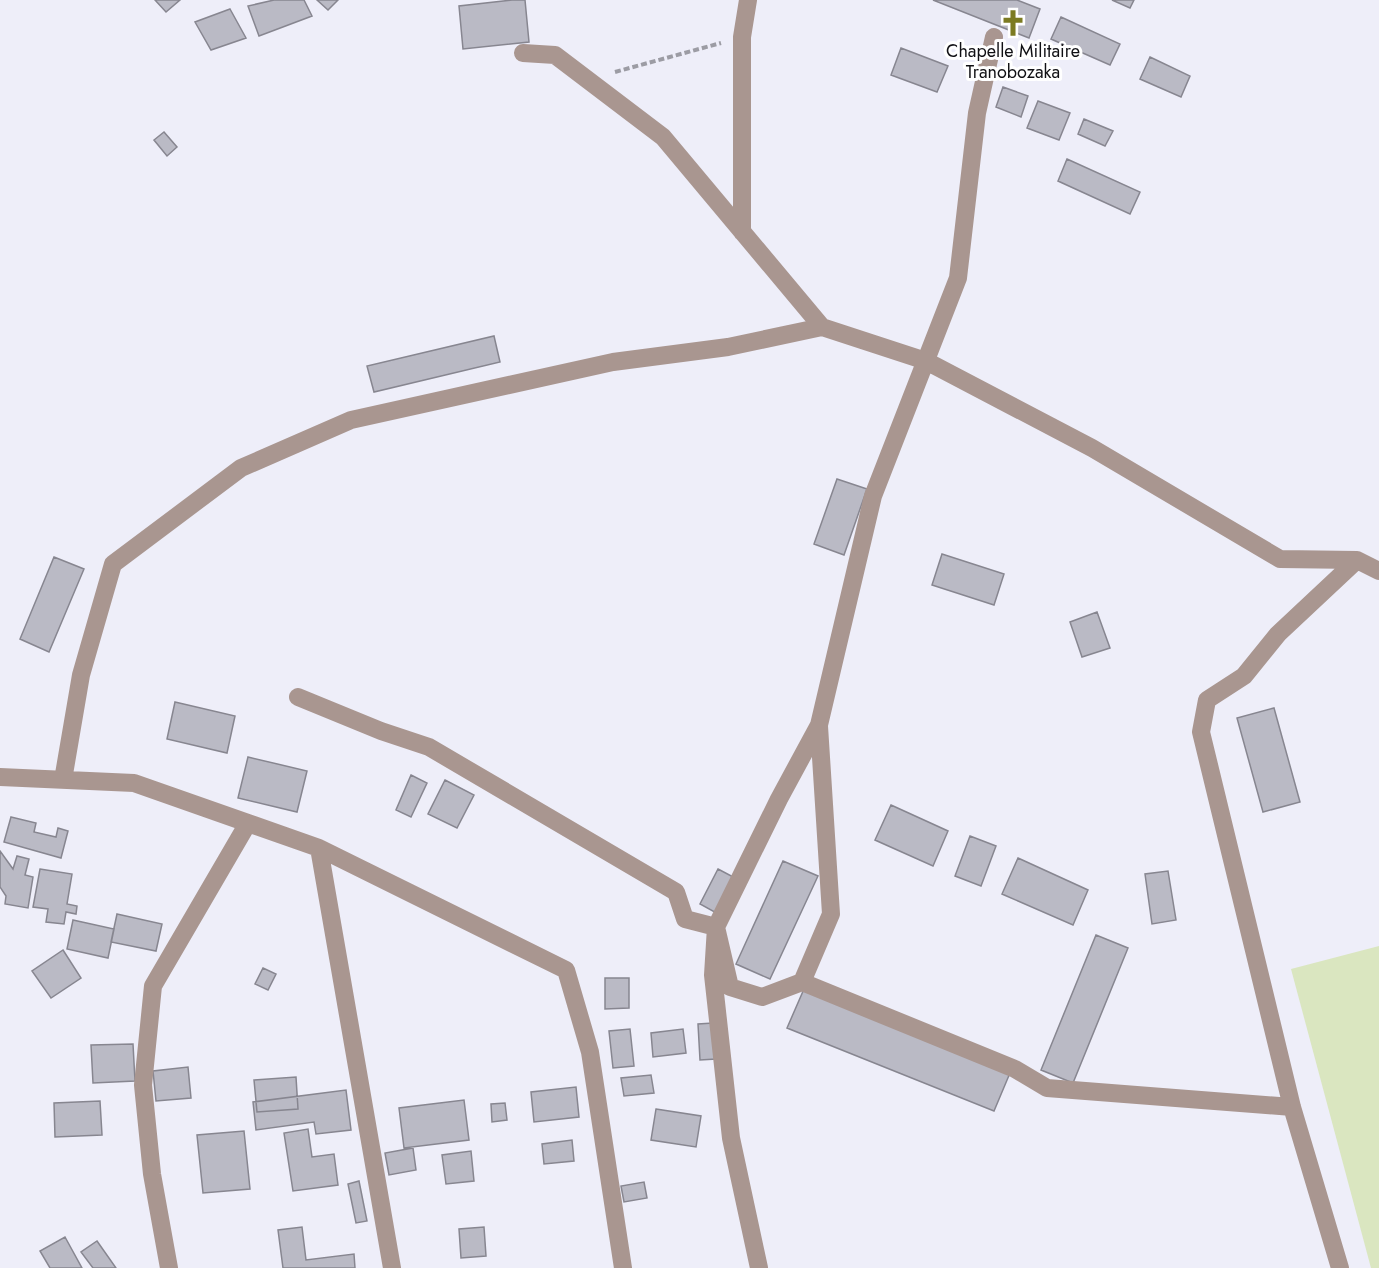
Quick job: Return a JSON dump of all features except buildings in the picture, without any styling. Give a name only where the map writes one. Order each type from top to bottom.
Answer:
[{"type":"street","points":[[742,232],[742,37],[748,0]]},
{"type":"street","points":[[759,1268],[731,1138],[713,975],[717,927],[779,799],[819,725],[873,496],[958,278],[977,113],[994,37]]},
{"type":"street","points":[[523,53],[555,55],[663,137],[822,327]]},
{"type":"street","points":[[63,780],[81,675],[113,564],[241,468],[351,420],[613,362],[728,347],[822,327],[926,361],[1092,448],[1280,560],[1357,560],[1379,571]]},
{"type":"street","points":[[1340,1268],[1292,1107],[1201,732],[1207,700],[1244,676],[1278,634],[1357,560]]},
{"type":"street","points":[[298,697],[381,731],[429,747],[676,892],[685,919],[717,927]]},
{"type":"street","points":[[802,982],[831,914],[819,725]]},
{"type":"street","points":[[0,777],[134,783],[319,848],[566,970],[590,1052],[623,1268]]},
{"type":"street","points":[[170,1268],[152,1174],[143,1085],[153,986],[248,823]]},
{"type":"street","points":[[319,848],[392,1268]]},
{"type":"street","points":[[717,927],[730,987],[762,997],[802,982],[1015,1069],[1047,1088],[1292,1107]]},
{"type":"path","points":[[588,80],[742,37]]},
{"type":"green space","points":[[1379,946],[1379,1268],[1371,1268],[1291,969]]},
{"type":"place","name":"Chapelle Militaire Tranobozaka","points":[[1013,23]]}]
